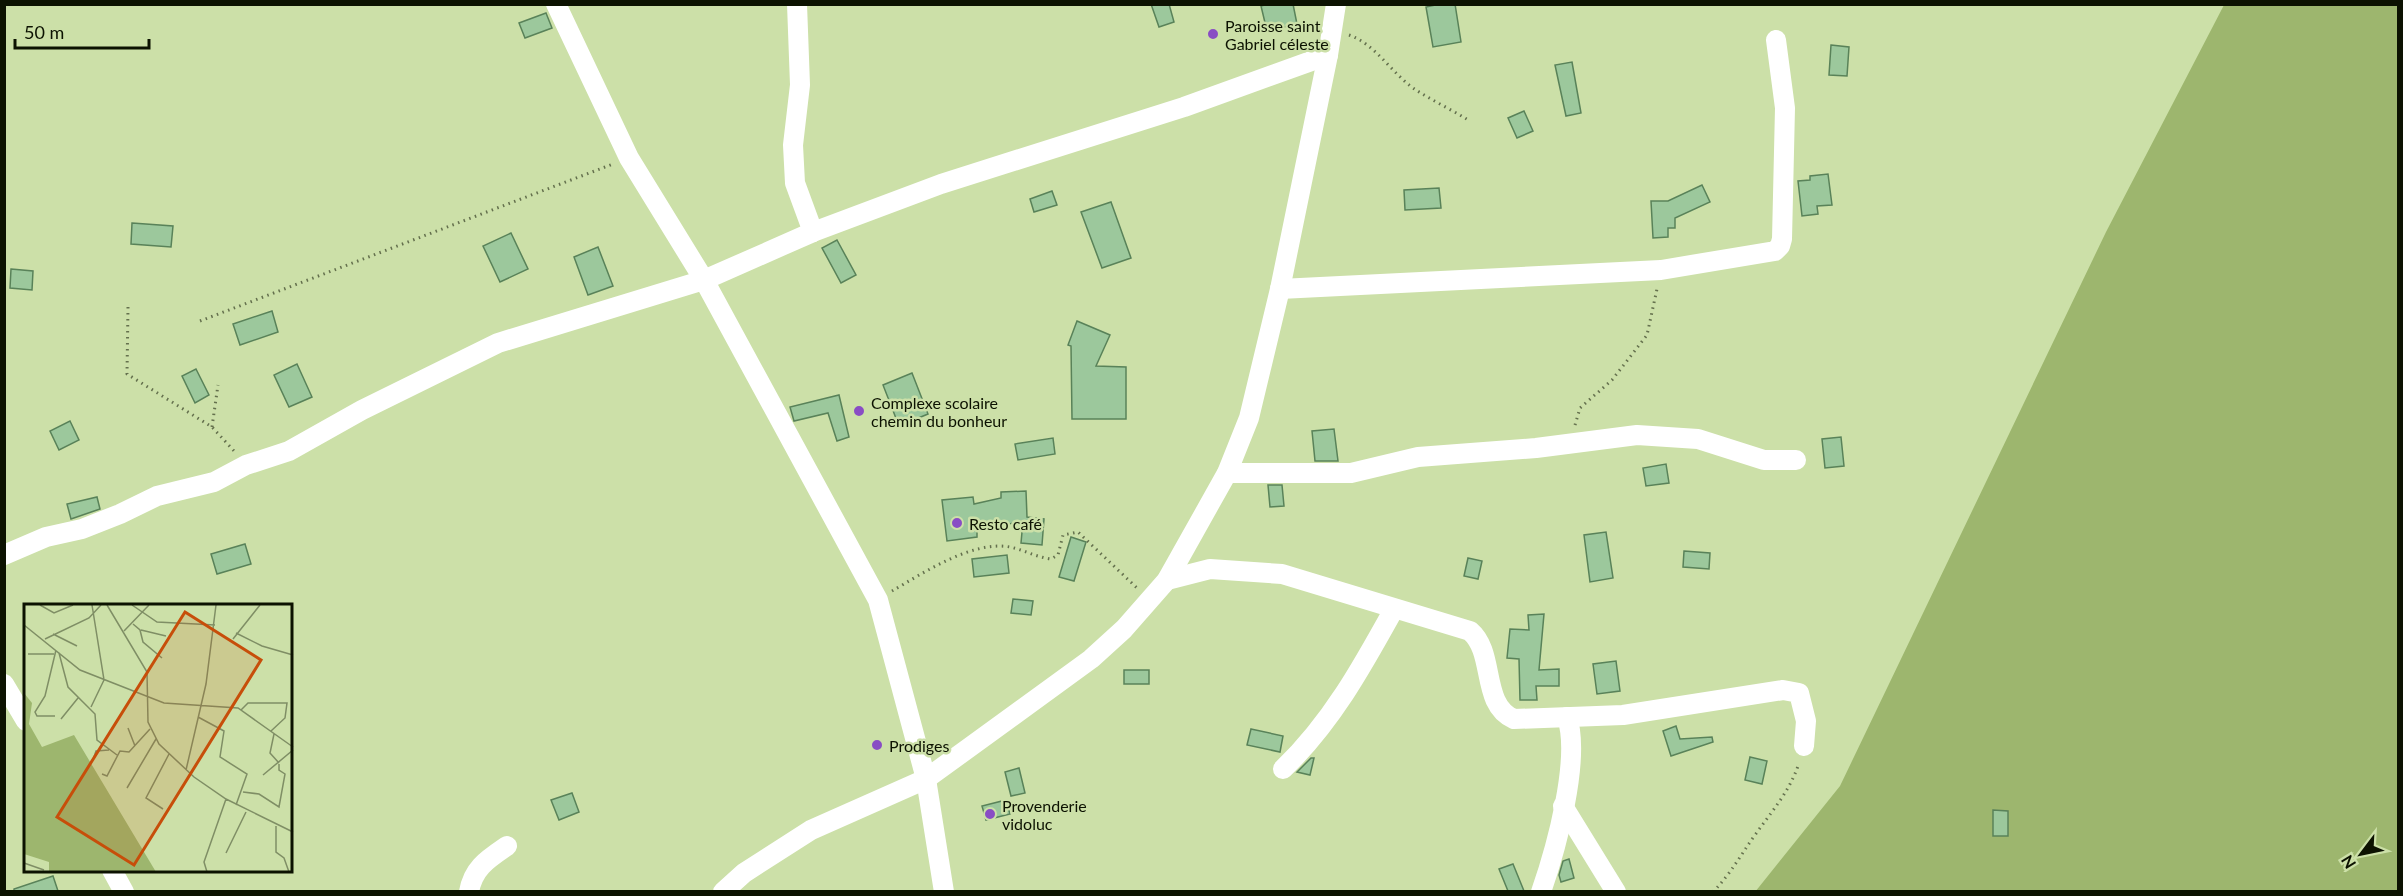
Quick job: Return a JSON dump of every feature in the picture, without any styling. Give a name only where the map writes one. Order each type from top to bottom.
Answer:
[{"type":"street","points":[[556,4],[629,158],[704,280],[878,600],[926,779],[944,891]]},
{"type":"street","points":[[797,4],[800,85],[794,145],[795,183],[813,232]]},
{"type":"street","points":[[723,891],[744,873],[811,830],[926,779],[1091,659],[1124,629],[1167,580],[1227,473],[1249,418],[1280,289],[1328,56],[1336,4]]},
{"type":"street","points":[[1280,289],[1661,270],[1775,251],[1780,246],[1785,108],[1776,40]]},
{"type":"street","points":[[4,555],[46,537],[82,529],[111,518],[157,496],[214,482],[246,465],[289,451],[362,410],[498,343],[704,280],[813,232],[942,184],[1184,107],[1328,56]]},
{"type":"street","points":[[1227,473],[1350,473],[1418,457],[1536,448],[1638,435],[1698,440],[1764,460],[1796,460]]},
{"type":"street","points":[[1167,580],[1210,569],[1282,574],[1470,631],[1476,636],[1497,704],[1504,714],[1514,719],[1623,715],[1783,690],[1798,693],[1806,721],[1804,747]]},
{"type":"street","points":[[1283,769],[1312,741],[1338,704],[1394,609]]},
{"type":"street","points":[[4,684],[24,718]]},
{"type":"street","points":[[1541,891],[1557,848],[1573,751],[1572,731],[1567,717]]},
{"type":"street","points":[[1563,806],[1616,891]]},
{"type":"street","points":[[470,891],[472,877],[483,863],[507,846]]},
{"type":"street","points":[[113,872],[124,891]]},
{"type":"path","points":[[1332,29],[1364,40],[1381,59],[1413,87],[1470,121]]},
{"type":"path","points":[[200,321],[629,158]]},
{"type":"path","points":[[1571,442],[1580,408],[1612,380],[1647,335],[1661,270]]},
{"type":"path","points":[[128,307],[127,374],[212,427],[246,465]]},
{"type":"path","points":[[212,427],[218,385]]},
{"type":"path","points":[[878,600],[929,570],[973,550],[1008,546],[1051,559],[1058,555],[1063,535],[1070,531],[1078,532],[1150,600]]},
{"type":"path","points":[[1713,891],[1735,868],[1754,836],[1792,784],[1804,747]]},
{"type":"green space","points":[[2224,5],[2398,5],[2398,891],[1755,892],[1840,786],[2106,232]]},
{"type":"building","points":[[1151,4],[1169,4],[1174,22],[1159,27]]},
{"type":"building","points":[[1293,4],[1297,24],[1267,31],[1261,6]]},
{"type":"building","points":[[1455,4],[1461,42],[1433,47],[1426,7]]},
{"type":"building","points":[[546,13],[552,28],[525,38],[519,23]]},
{"type":"building","points":[[1831,45],[1849,47],[1847,76],[1829,75]]},
{"type":"building","points":[[1572,62],[1581,113],[1566,116],[1555,65]]},
{"type":"building","points":[[1524,111],[1533,131],[1517,138],[1508,118]]},
{"type":"building","points":[[1828,174],[1832,205],[1817,206],[1818,214],[1802,216],[1798,181],[1810,180],[1810,176]]},
{"type":"building","points":[[1702,185],[1710,202],[1675,218],[1675,228],[1668,228],[1668,237],[1653,238],[1651,201],[1668,201]]},
{"type":"building","points":[[1439,188],[1441,208],[1405,210],[1404,190]]},
{"type":"building","points":[[1052,191],[1057,205],[1034,212],[1030,199]]},
{"type":"building","points":[[1111,202],[1131,258],[1102,268],[1081,212]]},
{"type":"building","points":[[132,223],[173,226],[171,247],[131,244]]},
{"type":"building","points":[[511,233],[528,269],[500,282],[483,246]]},
{"type":"building","points":[[837,240],[856,275],[841,283],[822,248]]},
{"type":"building","points":[[598,247],[613,286],[588,295],[574,257]]},
{"type":"building","points":[[11,269],[33,271],[32,290],[10,288]]},
{"type":"building","points":[[272,311],[278,332],[240,345],[233,324]]},
{"type":"building","points":[[1077,321],[1110,335],[1096,366],[1126,367],[1126,419],[1072,419],[1071,346],[1068,345]]},
{"type":"building","points":[[297,364],[312,397],[289,407],[274,375]]},
{"type":"building","points":[[196,369],[209,395],[195,403],[182,376]]},
{"type":"building","points":[[912,373],[928,414],[899,426],[883,385]]},
{"type":"building","points":[[839,395],[849,437],[837,441],[828,413],[794,421],[790,407]]},
{"type":"building","points":[[70,421],[79,440],[59,450],[50,431]]},
{"type":"building","points":[[1334,429],[1338,461],[1315,461],[1312,431]]},
{"type":"building","points":[[1841,437],[1844,466],[1825,468],[1822,439]]},
{"type":"building","points":[[1053,438],[1055,454],[1018,460],[1015,444]]},
{"type":"building","points":[[1666,464],[1669,483],[1646,486],[1643,468]]},
{"type":"building","points":[[1268,485],[1282,485],[1284,506],[1270,507]]},
{"type":"building","points":[[1026,491],[1027,517],[1044,519],[1042,545],[1021,543],[1023,521],[977,531],[977,537],[947,541],[942,500],[973,497],[974,504],[1001,498],[1001,492]]},
{"type":"building","points":[[97,497],[100,509],[71,519],[67,504]]},
{"type":"building","points":[[1606,532],[1613,578],[1590,582],[1584,535]]},
{"type":"building","points":[[1071,537],[1086,542],[1074,581],[1059,577]]},
{"type":"building","points":[[245,544],[251,564],[217,574],[211,554]]},
{"type":"building","points":[[1684,551],[1710,553],[1709,569],[1683,567]]},
{"type":"building","points":[[1007,555],[1009,573],[974,577],[972,559]]},
{"type":"building","points":[[1468,558],[1482,561],[1478,579],[1464,576]]},
{"type":"building","points":[[1013,599],[1033,601],[1031,615],[1011,613]]},
{"type":"building","points":[[1544,614],[1539,670],[1559,669],[1559,686],[1536,686],[1537,700],[1520,700],[1519,659],[1507,658],[1510,629],[1529,630],[1528,615]]},
{"type":"building","points":[[1616,661],[1620,691],[1597,694],[1593,664]]},
{"type":"building","points":[[1124,670],[1149,670],[1149,684],[1124,684]]},
{"type":"building","points":[[1676,726],[1680,739],[1712,737],[1713,742],[1671,756],[1663,731]]},
{"type":"building","points":[[1251,729],[1283,736],[1280,752],[1247,745]]},
{"type":"building","points":[[1750,757],[1767,761],[1762,784],[1745,780]]},
{"type":"building","points":[[1311,758],[1314,758],[1310,775],[1297,772]]},
{"type":"building","points":[[1019,768],[1025,793],[1011,796],[1005,772]]},
{"type":"building","points":[[572,793],[579,812],[559,820],[551,800]]},
{"type":"building","points":[[1006,800],[1010,814],[986,820],[982,806]]},
{"type":"building","points":[[1993,810],[2008,811],[2008,836],[1993,836]]},
{"type":"building","points":[[1569,859],[1574,878],[1561,882],[1559,875],[1563,861]]},
{"type":"building","points":[[1513,864],[1524,891],[1508,891],[1499,869]]},
{"type":"building","points":[[53,876],[58,891],[14,891],[14,889]]},
{"type":"place","name":"Paroisse saint Gabriel céleste","points":[[1213,34]]},
{"type":"place","name":"Complexe scolaire chemin du bonheur","points":[[859,411]]},
{"type":"place","name":"Resto café","points":[[957,523]]},
{"type":"place","name":"Prodiges","points":[[877,745]]},
{"type":"place","name":"Provenderie vidoluc","points":[[990,814]]}]
